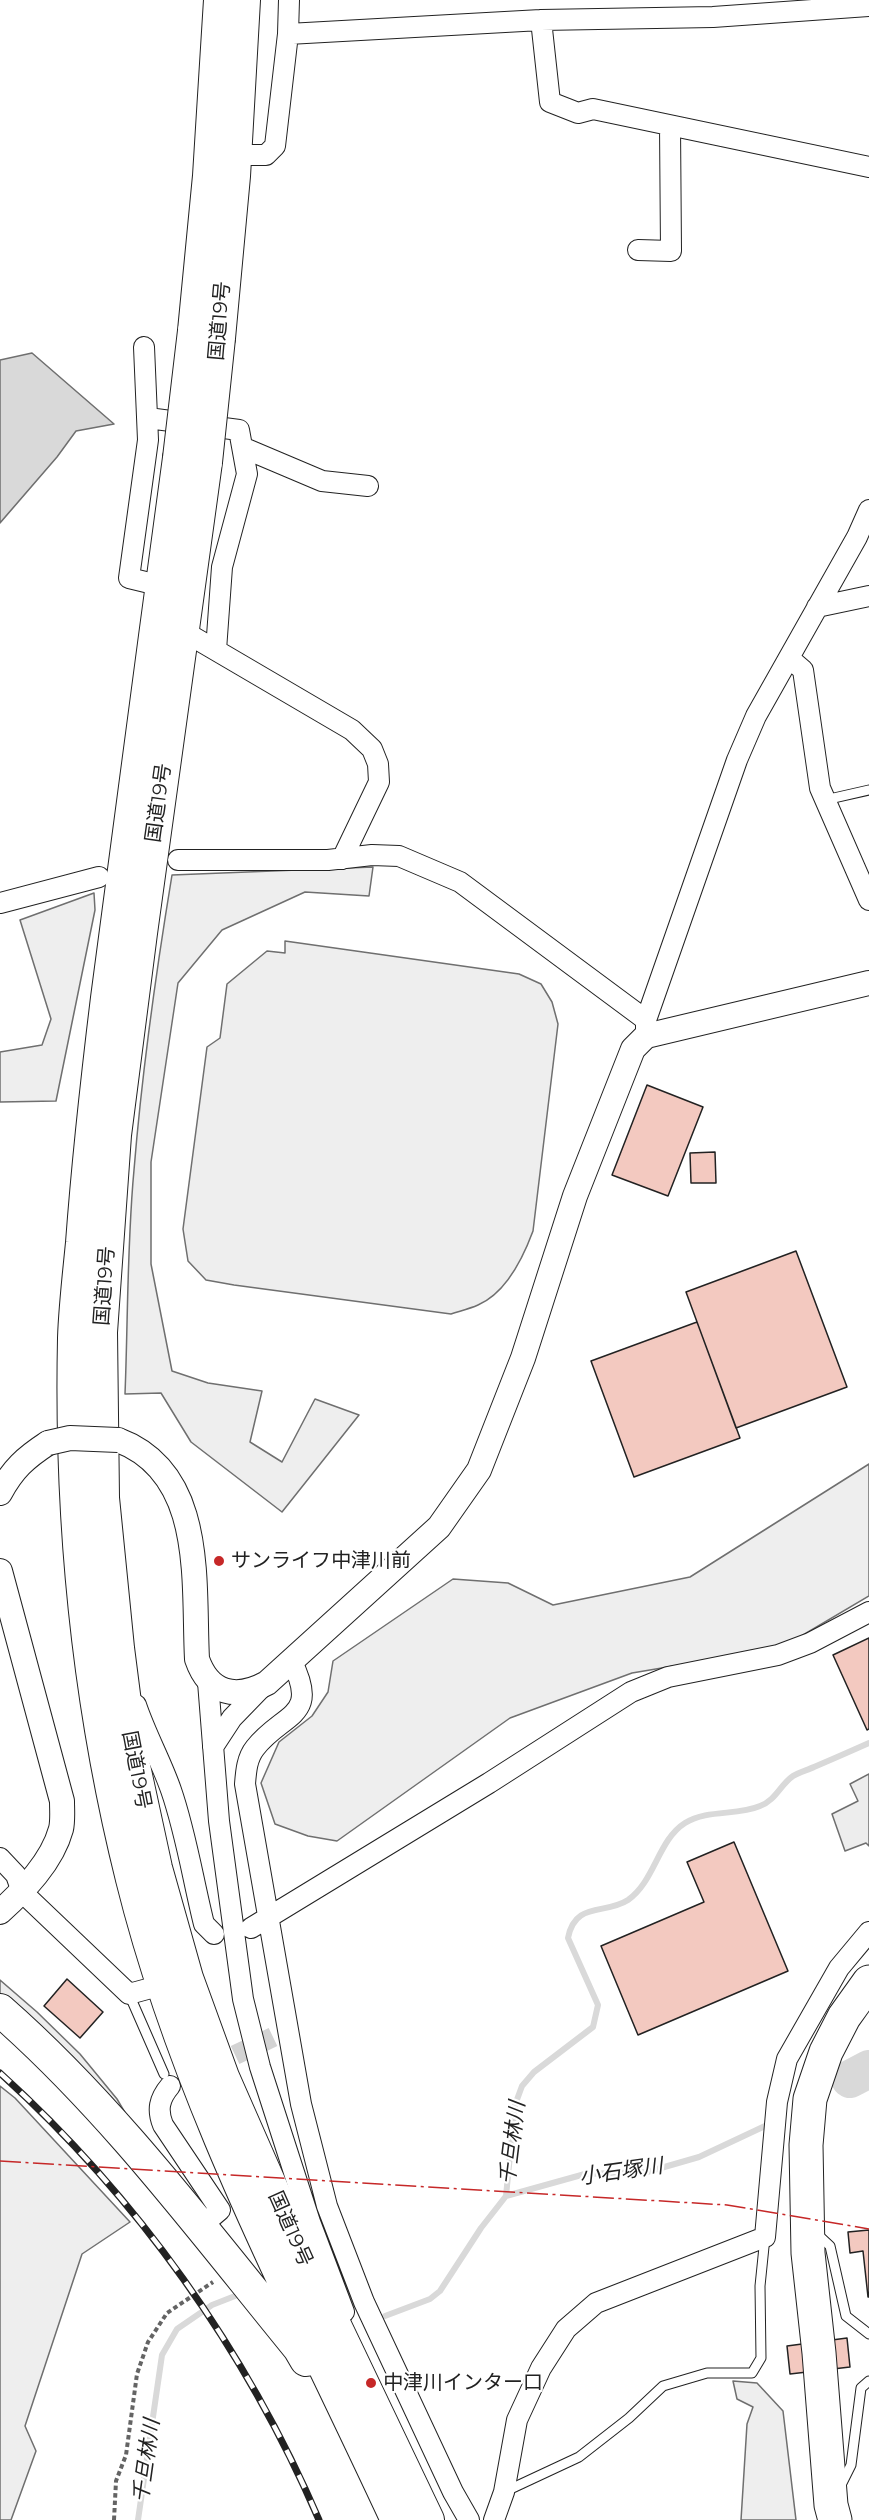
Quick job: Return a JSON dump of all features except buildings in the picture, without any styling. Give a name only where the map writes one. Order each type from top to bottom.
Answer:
[{"type":"highway","name":"国道19号","points":[[207,335],[209,176],[220,0]]},
{"type":"highway","name":"国道19号","points":[[244,0],[235,154],[207,335],[192,460],[183,630],[116,1135],[101,1332],[103,1498],[132,1757],[156,1868],[187,1978],[223,2077],[299,2250],[428,2520]]},
{"type":"highway","name":"国道19号","points":[[192,460],[162,586],[90,1138],[74,1336],[76,1502],[89,1656],[108,1768],[132,1880],[162,1985],[197,2082],[221,2209],[279,2273],[346,2409],[397,2520]]},
{"type":"highway","points":[[831,2515],[819,2353],[808,2253],[806,2145],[810,2099],[826,2052],[844,2017],[869,1982]]},
{"type":"highway","points":[[0,2010],[221,2209],[234,2269],[299,2348],[324,2391],[346,2409]]},
{"type":"street","points":[[235,154],[267,155],[275,146],[288,34],[289,0]]},
{"type":"street","points":[[288,34],[541,20],[713,17],[869,6]]},
{"type":"street","points":[[541,20],[550,102],[578,113],[593,110],[869,167]]},
{"type":"street","points":[[638,250],[671,251],[670,126]]},
{"type":"street","points":[[144,347],[148,440],[129,578],[162,586]]},
{"type":"street","points":[[148,418],[239,430],[247,474],[222,567],[216,650]]},
{"type":"street","points":[[244,448],[322,481],[368,486]]},
{"type":"street","points":[[213,1747],[232,1718],[267,1683],[439,1527],[479,1470],[523,1358],[575,1196],[633,1049],[646,1028],[737,760],[756,716],[857,537],[869,510]]},
{"type":"street","points":[[817,607],[869,596]]},
{"type":"street","points":[[183,630],[352,730],[372,749],[378,764],[379,782],[342,859]]},
{"type":"street","points":[[789,658],[803,670],[819,788],[869,900]]},
{"type":"street","points":[[178,860],[342,859],[372,855],[399,856],[460,882],[646,1028],[869,983]]},
{"type":"street","points":[[0,903],[99,877]]},
{"type":"street","points":[[0,1493],[12,1472],[29,1455],[48,1443],[70,1438],[118,1440],[148,1456],[164,1471],[179,1496],[187,1522],[191,1551],[197,1659],[201,1672],[208,1682],[220,1689],[243,1693],[267,1683]]},
{"type":"street","points":[[0,1572],[62,1801],[62,1828],[50,1855],[22,1892],[0,1912]]},
{"type":"street","points":[[251,1928],[269,1919],[631,1692],[668,1677],[778,1655],[810,1643],[869,1612]]},
{"type":"street","points":[[118,1648],[142,1723],[172,1793],[204,1924],[214,1934]]},
{"type":"street","points":[[291,1660],[302,1685],[299,1706],[293,1715],[255,1748],[246,1770],[245,1784],[269,1919],[280,2033],[331,2216],[364,2302],[453,2492],[469,2520]]},
{"type":"street","points":[[208,1682],[230,1920],[243,1998],[260,2067],[310,2222],[358,2346],[357,2368]]},
{"type":"street","points":[[0,1858],[16,1875],[22,1892],[129,1994],[162,1985]]},
{"type":"street","points":[[495,2520],[504,2492],[517,2420],[541,2368],[566,2329],[596,2303],[765,2237],[777,2102],[787,2059],[839,1968],[869,1932]]},
{"type":"street","points":[[167,2080],[159,2104],[159,2116],[163,2126],[221,2209]]},
{"type":"lane","points":[[825,800],[869,790]]},
{"type":"lane","points":[[129,1994],[167,2080]]},
{"type":"lane","points":[[807,2225],[830,2246],[846,2316],[869,2334]]},
{"type":"lane","points":[[504,2492],[579,2457],[629,2418],[663,2386],[707,2373],[752,2373],[761,2358],[760,2286],[765,2237]]},
{"type":"lane","points":[[831,2515],[851,2465],[861,2388],[869,2381]]},
{"type":"path","points":[[114,2520],[116,2481],[126,2455],[137,2374],[148,2342],[166,2313],[234,2269]]},
{"type":"shaded area","points":[[32,353],[114,424],[76,431],[57,457],[0,523],[0,360]]},
{"type":"shaded area","points":[[373,867],[369,896],[305,892],[222,930],[178,983],[151,1162],[151,1264],[172,1371],[208,1383],[262,1391],[250,1442],[282,1462],[315,1399],[359,1415],[282,1512],[191,1442],[161,1393],[125,1394],[132,1198],[141,1096],[155,985],[172,875]]},
{"type":"shaded area","points":[[94,893],[95,910],[56,1101],[0,1102],[0,1052],[42,1045],[51,1019],[20,920]]},
{"type":"shaded area","points":[[285,941],[519,974],[541,984],[552,1002],[558,1024],[533,1231],[512,1274],[497,1292],[478,1305],[451,1314],[234,1285],[206,1280],[188,1261],[183,1229],[207,1047],[220,1038],[227,984],[267,951],[285,953]]},
{"type":"shaded area","points":[[869,1464],[869,1596],[781,1648],[632,1673],[510,1718],[337,1841],[308,1836],[275,1824],[261,1783],[279,1742],[312,1716],[328,1692],[333,1661],[453,1579],[508,1583],[553,1605],[690,1577]]},
{"type":"shaded area","points":[[869,1774],[869,1846],[866,1843],[845,1851],[832,1814],[858,1801],[850,1784]]},
{"type":"shaded area","points":[[0,1980],[80,2054],[117,2099],[127,2116],[0,1999]]},
{"type":"shaded area","points":[[0,2086],[15,2098],[130,2222],[82,2254],[25,2426],[36,2451],[11,2520],[0,2520]]},
{"type":"shaded area","points":[[733,2381],[757,2383],[783,2411],[796,2520],[741,2520],[747,2424],[753,2407],[737,2399]]},
{"type":"waterway","name":"千旦林川","points":[[385,2316],[430,2299],[440,2291],[481,2228],[506,2196],[515,2105],[522,2086],[534,2072],[593,2027],[598,2005],[568,1938],[577,1919],[592,1911],[628,1900],[644,1882],[668,1840],[685,1823],[703,1816],[742,1811],[760,1806],[770,1800],[795,1775],[869,1743]]},
{"type":"waterway","name":"小石塚川","points":[[850,2079],[869,2069]]},
{"type":"waterway","name":"小石塚川","points":[[506,2196],[585,2174],[647,2172],[699,2157],[765,2126]]},
{"type":"waterway","name":"千旦林川","points":[[138,2520],[162,2355],[177,2329],[212,2305],[235,2296]]},
{"type":"tunnel","points":[[208,2068],[273,2037]]},
{"type":"railway","points":[[0,2073],[97,2171],[184,2279],[258,2396],[319,2520]]},
{"type":"power","points":[[0,2161],[727,2205],[869,2229]]},
{"type":"place","name":"サンライフ中津川前","points":[[219,1561]]},
{"type":"place","name":"中津川インター口","points":[[371,2383]]}]
